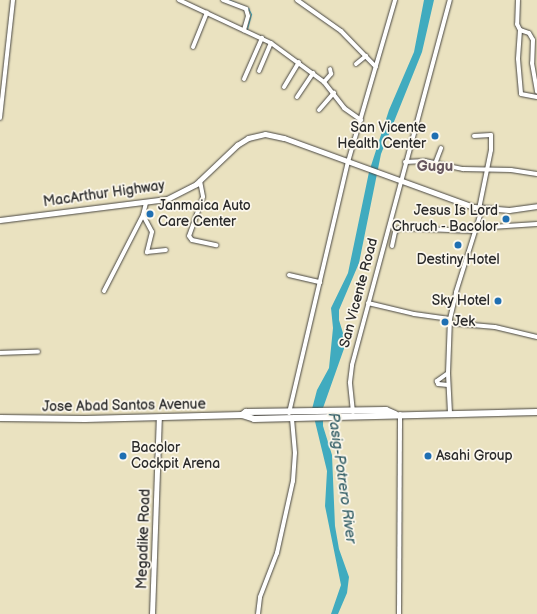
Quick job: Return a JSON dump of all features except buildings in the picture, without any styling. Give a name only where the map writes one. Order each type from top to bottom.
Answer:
[{"type":"highway","name":"Jose Abad Santos Avenue","points":[[2,419],[242,415],[254,419],[351,414],[391,410],[398,414],[537,412]]},
{"type":"main road","name":"MacArthur Highway","points":[[0,220],[146,203],[178,195],[200,181],[237,145],[248,138],[265,134],[284,138],[349,163],[480,209],[509,210],[537,206]]},
{"type":"main road","name":"Megadike Road","points":[[152,614],[159,417]]},
{"type":"street","points":[[0,118],[14,0]]},
{"type":"street","points":[[179,0],[271,43],[299,62],[324,82],[344,108],[361,120]]},
{"type":"street","points":[[224,0],[246,9],[248,16],[244,30]]},
{"type":"street","points":[[297,0],[341,31],[376,67]]},
{"type":"street","points":[[258,614],[260,597],[277,552],[292,481],[296,453],[292,416],[320,282],[349,163],[395,0]]},
{"type":"street","name":"San Vicente Road","points":[[351,414],[350,377],[399,181],[418,127],[450,0]]},
{"type":"street","points":[[518,0],[517,24],[520,30],[518,59],[521,94],[537,97]]},
{"type":"street","points":[[193,47],[208,13]]},
{"type":"street","points":[[520,30],[529,33],[533,40],[532,63],[537,92]]},
{"type":"street","points":[[244,79],[262,38]]},
{"type":"street","points":[[259,71],[271,43]]},
{"type":"street","points":[[356,64],[366,56]]},
{"type":"street","points":[[284,88],[299,62]]},
{"type":"street","points":[[324,82],[331,74],[330,69]]},
{"type":"street","points":[[297,97],[313,73]]},
{"type":"street","points":[[319,110],[334,94]]},
{"type":"street","points":[[450,414],[448,373],[450,321],[456,292],[480,209],[488,170],[491,135],[474,136]]},
{"type":"street","points":[[435,164],[441,148]]},
{"type":"street","points":[[405,162],[417,161],[488,170],[537,174]]},
{"type":"street","points":[[200,181],[203,198],[189,236],[196,241],[216,245]]},
{"type":"street","points":[[104,291],[143,214],[146,203]]},
{"type":"street","points":[[143,214],[152,232],[147,252],[166,250]]},
{"type":"street","points":[[392,246],[396,232],[400,228],[475,230],[537,224]]},
{"type":"street","points":[[289,275],[320,282]]},
{"type":"street","points":[[368,303],[450,321],[495,327],[537,337]]},
{"type":"street","points":[[0,353],[38,352]]},
{"type":"street","points":[[448,373],[437,381],[438,384],[448,385]]},
{"type":"street","points":[[398,414],[399,614]]},
{"type":"water","points":[[424,0],[434,0],[422,52],[381,154],[359,263],[339,310],[339,320],[346,343],[323,408],[323,426],[332,455],[335,526],[339,549],[349,577],[347,593],[338,614],[331,614],[341,585],[325,506],[327,471],[312,409],[317,390],[329,368],[333,328],[331,308],[348,273],[369,172],[389,110],[414,52]]},
{"type":"waterway","points":[[229,0],[248,8],[251,14],[247,29]]},
{"type":"place","name":"San Vicente Health Center","points":[[435,136]]},
{"type":"place","name":"Janmaica Auto Care Center","points":[[150,214]]},
{"type":"place","name":"Jesus Is Lord Chruch - Bacolor","points":[[506,219]]},
{"type":"place","name":"Destiny Hotel","points":[[458,245]]},
{"type":"place","name":"Sky Hotel","points":[[498,301]]},
{"type":"place","name":"Jek","points":[[445,322]]},
{"type":"place","name":"Bacolor Cockpit Arena","points":[[123,456]]},
{"type":"place","name":"Asahi Group","points":[[428,456]]},
{"type":"district","name":"Gugu","points":[[435,167]]},
{"type":"water label","name":"Pasig-Potrero River","points":[[342,478]]}]
